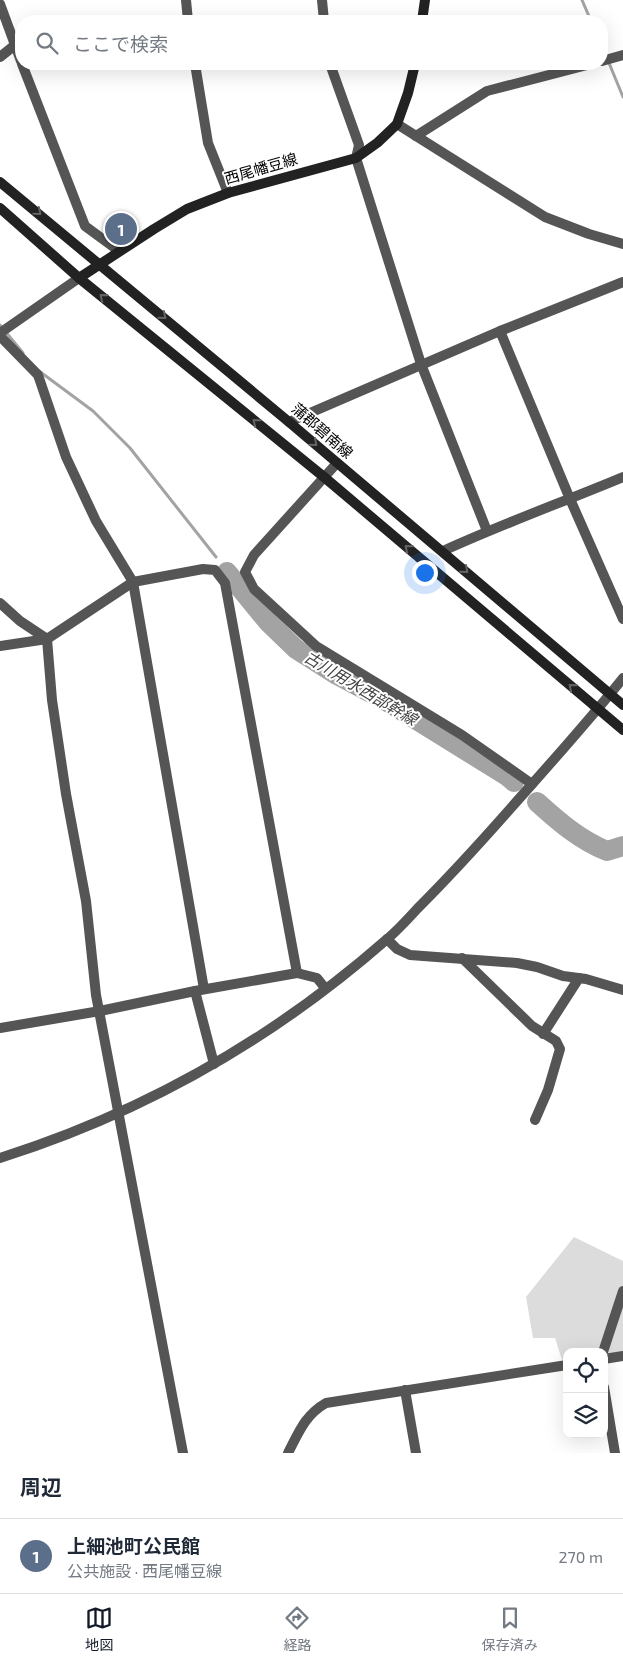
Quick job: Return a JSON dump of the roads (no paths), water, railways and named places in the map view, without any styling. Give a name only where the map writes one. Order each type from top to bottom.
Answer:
[{"type":"main road","points":[[423,15],[425,0]]},
{"type":"main road","name":"西尾幡豆線","points":[[79,278],[187,209],[228,194],[356,158],[377,143],[397,124],[414,70]]},
{"type":"main road","name":"蒲郡碧南線","points":[[0,182],[100,263],[623,705]]},
{"type":"main road","points":[[0,208],[79,278],[324,477],[623,730]]},
{"type":"street","points":[[186,0],[186,15]]},
{"type":"street","points":[[322,0],[323,15]]},
{"type":"street","points":[[0,4],[15,38]]},
{"type":"street","points":[[0,57],[15,44]]},
{"type":"street","points":[[608,59],[623,55]]},
{"type":"street","points":[[25,70],[85,226],[119,251]]},
{"type":"street","points":[[196,70],[208,143],[228,194]]},
{"type":"street","points":[[332,70],[359,145],[356,158],[421,364],[487,531]]},
{"type":"street","points":[[416,136],[487,91],[568,70]]},
{"type":"street","points":[[397,124],[545,217],[589,234],[623,244]]},
{"type":"street","points":[[79,278],[0,334],[38,375],[66,457],[96,521],[133,582],[199,990],[214,1064]]},
{"type":"street","points":[[289,422],[421,364],[623,282]]},
{"type":"street","points":[[500,332],[623,619]]},
{"type":"street","points":[[337,463],[254,555],[245,572],[254,589],[316,646],[462,735],[532,784]]},
{"type":"street","points":[[443,551],[487,531],[623,477]]},
{"type":"street","points":[[0,646],[47,639],[133,582],[203,569],[215,570],[224,583],[297,974]]},
{"type":"street","points":[[0,603],[20,621],[47,639]]},
{"type":"street","points":[[47,639],[52,700],[66,794],[86,902],[96,995],[183,1453]]},
{"type":"street","points":[[0,1158],[77,1130],[181,1083],[284,1020],[355,966],[388,939],[456,870],[623,678]]},
{"type":"street","points":[[388,939],[397,949],[410,955],[517,963],[623,990]]},
{"type":"street","points":[[462,958],[532,1026],[556,1041],[560,1050],[548,1090],[535,1120]]},
{"type":"street","points":[[0,1028],[100,1011],[199,990],[297,974],[317,978],[325,988]]},
{"type":"street","points":[[543,1034],[579,978]]},
{"type":"street","points":[[604,1348],[623,1291]]},
{"type":"street","points":[[608,1358],[623,1356]]},
{"type":"street","points":[[288,1453],[306,1419],[315,1409],[326,1403],[563,1366]]},
{"type":"street","points":[[405,1390],[416,1453]]},
{"type":"street","points":[[605,1393],[615,1453]]},
{"type":"waterway","points":[[582,0],[588,15]]},
{"type":"waterway","points":[[608,61],[623,97]]},
{"type":"waterway","name":"古川用水西部幹線","points":[[0,325],[23,353]]},
{"type":"waterway","name":"古川用水西部幹線","points":[[39,371],[93,411],[130,448],[216,557]]},
{"type":"waterway","name":"古川用水西部幹線","points":[[227,572],[268,622],[296,649],[337,675],[386,701],[514,782]]},
{"type":"waterway","name":"古川用水西部幹線","points":[[537,802],[570,830],[597,847],[607,851],[623,846]]},
{"type":"place","name":"上細池町公民館","points":[[121,229]]}]
